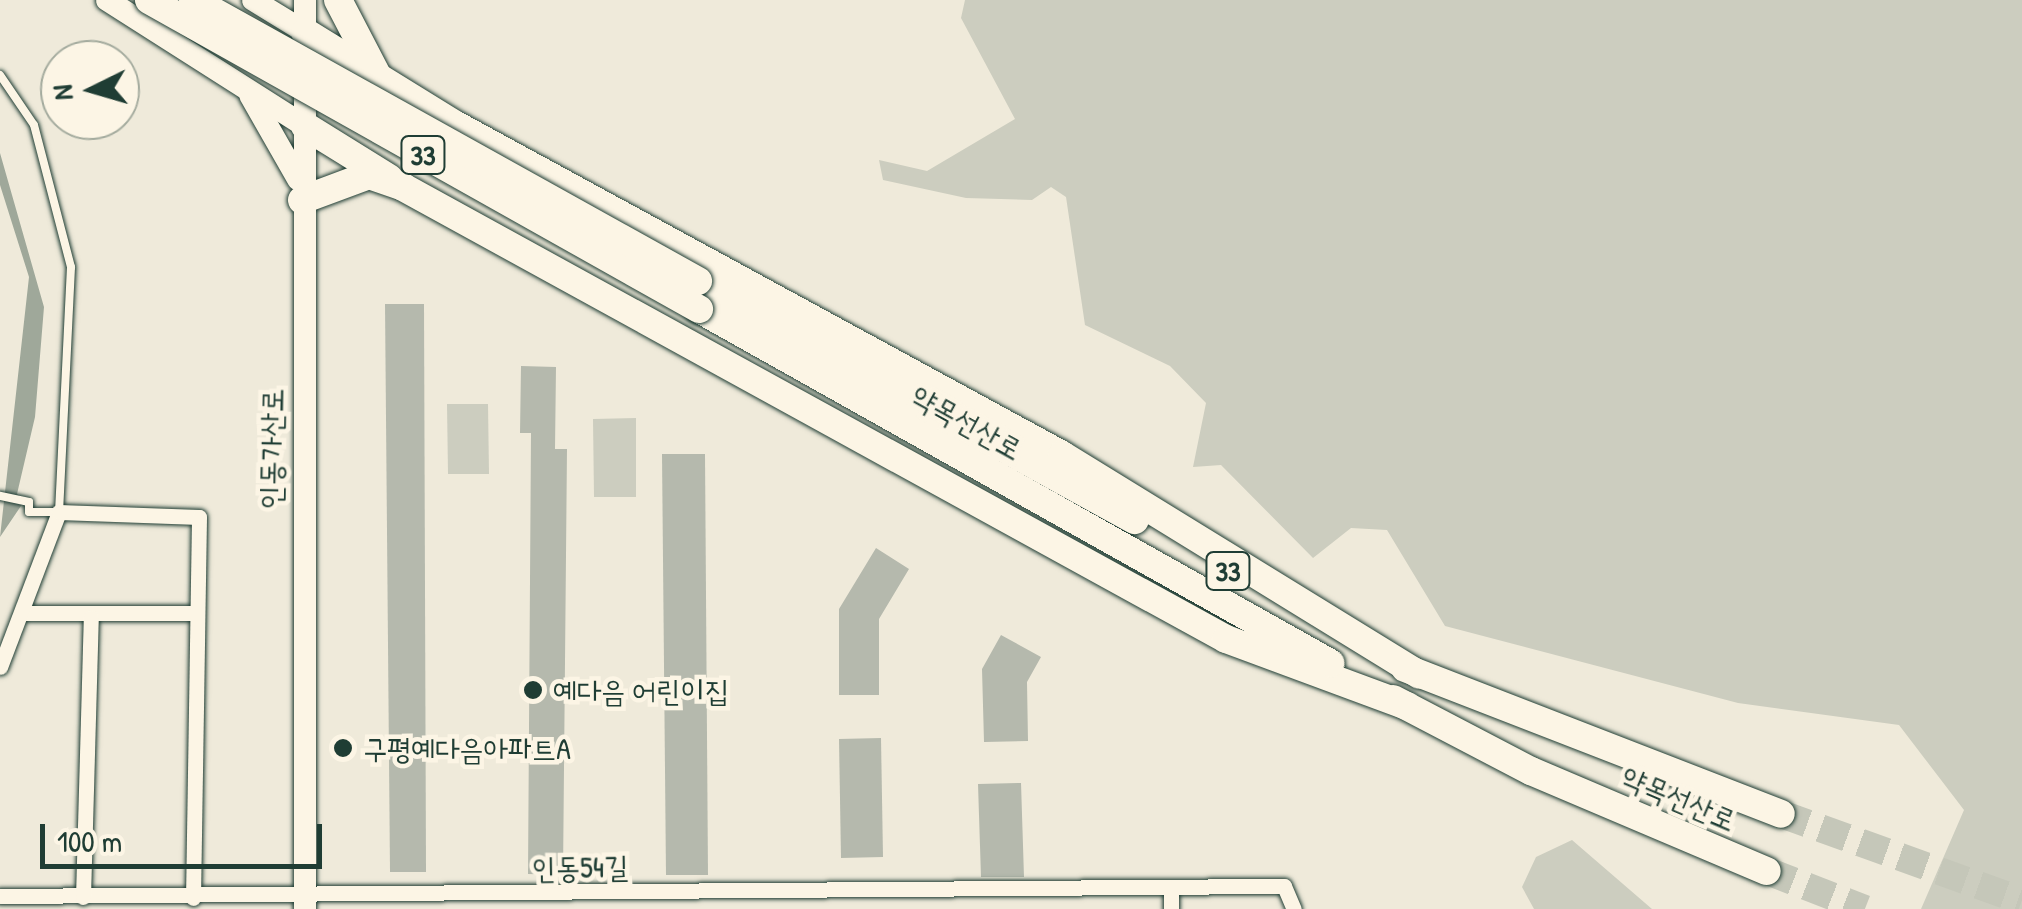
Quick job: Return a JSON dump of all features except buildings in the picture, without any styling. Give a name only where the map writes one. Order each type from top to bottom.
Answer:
[{"type":"highway","name":"약목선산로","points":[[149,0],[1419,675],[1780,814]]},
{"type":"highway","name":"약목선산로","points":[[193,0],[1407,706],[1532,771],[1767,871]]},
{"type":"highway","points":[[338,0],[380,80]]},
{"type":"highway","points":[[305,32],[380,80],[1062,455],[1419,675]]},
{"type":"highway","points":[[305,126],[404,186],[1226,639],[1407,706]]},
{"type":"highway","points":[[302,200],[369,175],[404,186]]},
{"type":"main road","points":[[107,0],[235,77],[305,126]]},
{"type":"main road","name":"인동가산로","points":[[304,0],[305,904]]},
{"type":"main road","points":[[256,1],[305,32]]},
{"type":"main road","points":[[235,77],[293,160],[302,200]]},
{"type":"street","points":[[0,666],[26,613],[59,512],[199,517],[193,898]]},
{"type":"street","points":[[26,613],[91,617],[196,613]]},
{"type":"street","points":[[83,897],[91,617]]},
{"type":"street","name":"인동54길","points":[[305,904],[630,902],[856,892],[1284,886],[1294,909]]},
{"type":"street","points":[[1171,888],[1171,909]]},
{"type":"street","points":[[856,892],[856,909]]},
{"type":"street","points":[[0,896],[193,898],[305,904]]},
{"type":"lane","points":[[0,75],[34,125],[71,267],[59,512],[28,512],[29,502],[0,496]]},
{"type":"shaded area","points":[[965,0],[2022,0],[2022,909],[1921,909],[1964,810],[1899,725],[1738,703],[1445,626],[1387,530],[1351,528],[1313,558],[1221,465],[1193,467],[1206,403],[1170,366],[1085,325],[1066,197],[1051,187],[1032,200],[966,198],[883,180],[879,160],[927,171],[1015,119],[961,18]]},
{"type":"shaded area","points":[[0,153],[44,307],[35,417],[17,494],[25,500],[0,537],[29,277],[0,185]]},
{"type":"shaded area","points":[[447,404],[488,404],[489,474],[448,474]]},
{"type":"shaded area","points":[[636,418],[636,497],[594,497],[593,419]]},
{"type":"shaded area","points":[[1572,840],[1652,909],[1534,909],[1522,887],[1536,857]]},
{"type":"tunnel","points":[[1781,814],[2022,901]]},
{"type":"tunnel","points":[[1767,871],[1865,909]]},
{"type":"place","name":"예다음 어린이집","points":[[533,690]]},
{"type":"place","name":"구평예다음아파트A","points":[[343,748]]}]
